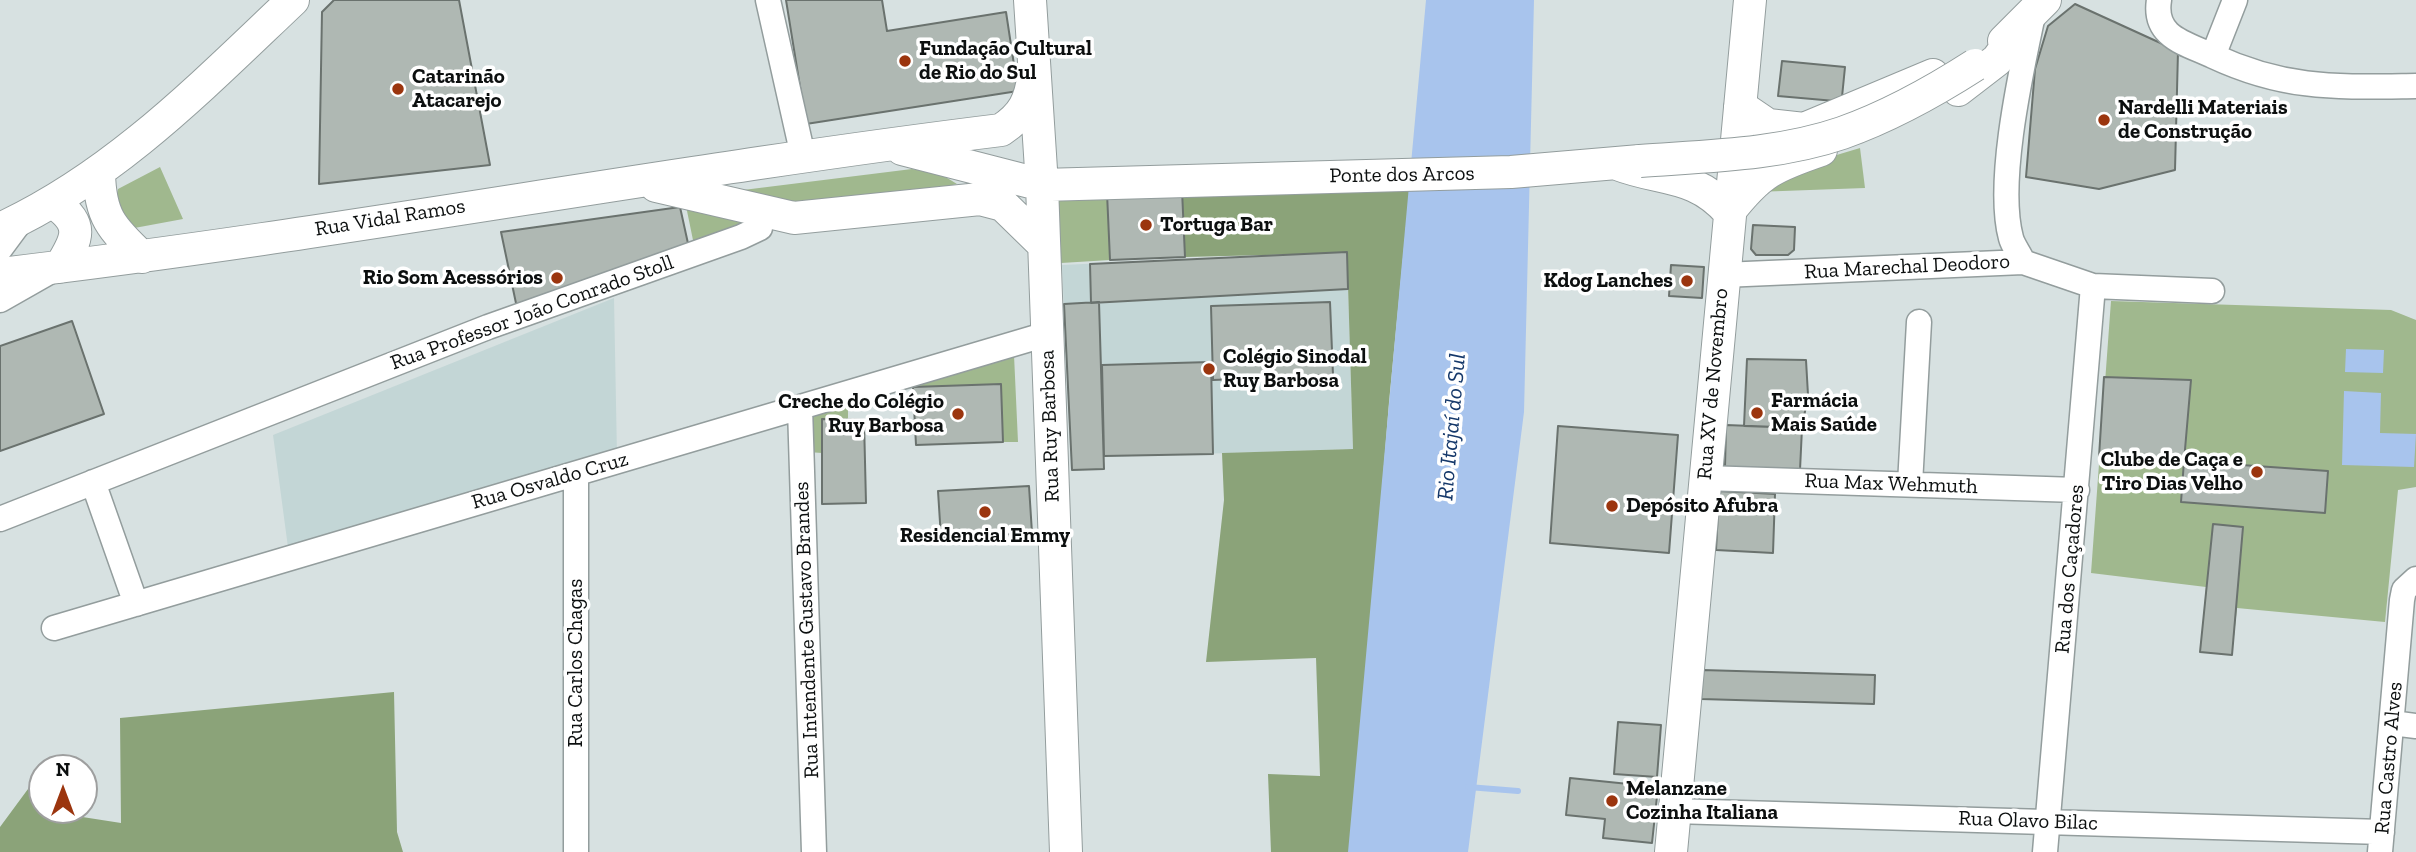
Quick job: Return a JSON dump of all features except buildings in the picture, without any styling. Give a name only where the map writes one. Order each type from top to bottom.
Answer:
[{"type":"main road","points":[[12,223],[53,202],[99,173],[151,132],[293,0]]},
{"type":"main road","name":"Rua Ruy Barbosa","points":[[1031,0],[1031,88],[1042,185],[1066,852]]},
{"type":"main road","name":"Rua XV de Novembro","points":[[1671,852],[1750,0]]},
{"type":"main road","points":[[1740,106],[1768,125],[1804,129],[1920,82],[2033,14]]},
{"type":"main road","points":[[1618,161],[1635,171],[1699,186],[1716,196],[1729,212],[1752,183],[1782,163],[1892,125],[1940,101],[1977,70],[2033,14]]},
{"type":"main road","name":"Ponte dos Arcos","points":[[1042,185],[1511,172],[1618,161],[1747,153],[1840,133],[1977,70]]},
{"type":"main road","points":[[975,169],[995,164],[1016,146],[1025,128],[1031,88]]},
{"type":"main road","name":"Rua Vidal Ramos","points":[[0,274],[142,257],[884,144],[1001,130],[1017,120],[1031,88]]},
{"type":"main road","points":[[1840,116],[1892,125]]},
{"type":"main road","points":[[1782,163],[1804,129]]},
{"type":"main road","points":[[884,144],[1042,185]]},
{"type":"main road","points":[[99,173],[100,200],[106,217],[117,234],[142,257]]},
{"type":"main road","name":"Rua Vidal Ramos","points":[[639,181],[754,209]]},
{"type":"main road","points":[[754,209],[793,218],[980,199],[1003,205],[1043,244]]},
{"type":"main road","points":[[53,202],[68,213],[76,227],[75,243],[60,267]]},
{"type":"street","points":[[768,0],[803,156]]},
{"type":"street","points":[[2160,0],[2160,23],[2167,33],[2249,73],[2305,85],[2416,86]]},
{"type":"street","points":[[2213,57],[2235,0]]},
{"type":"street","points":[[2024,262],[2011,239],[2007,197],[2017,94],[2033,14]]},
{"type":"street","points":[[1977,70],[1997,79],[2017,94]]},
{"type":"street","name":"Rua Professor João Conrado Stoll","points":[[0,519],[488,327],[741,237],[760,228],[754,209]]},
{"type":"street","points":[[0,249],[12,223]]},
{"type":"street","name":"Rua Marechal Deodoro","points":[[1723,275],[2024,262],[2093,286],[2212,291]]},
{"type":"street","points":[[0,300],[60,267]]},
{"type":"street","name":"Rua dos Caçadores","points":[[2045,852],[2093,286]]},
{"type":"street","points":[[1910,484],[1919,322]]},
{"type":"street","name":"Rua Osvaldo Cruz","points":[[54,628],[1046,334]]},
{"type":"street","name":"Rua Intendente Gustavo Brandes","points":[[800,408],[814,852]]},
{"type":"street","name":"Rua Carlos Chagas","points":[[576,474],[576,852]]},
{"type":"street","name":"Rua Max Wehmuth","points":[[1704,478],[2077,490]]},
{"type":"street","points":[[93,482],[136,604]]},
{"type":"street","name":"Rua Castro Alves","points":[[2381,842],[2404,724],[2403,600],[2413,581]]},
{"type":"street","name":"Rua Olavo Bilac","points":[[1674,811],[2047,822],[2381,842]]},
{"type":"shaded area","name":"Colégio Sinodal Ruy Barbosa","points":[[1347,252],[1353,449],[1104,457],[1104,469],[1071,471],[1062,265]]},
{"type":"shaded area","points":[[614,298],[617,456],[289,555],[273,435]]},
{"type":"green space","points":[[1860,148],[1865,188],[1755,192],[1760,178]]},
{"type":"green space","points":[[160,167],[183,219],[129,229],[112,216],[118,189]]},
{"type":"green space","points":[[912,169],[939,173],[957,184],[853,207],[796,212],[727,192]]},
{"type":"green space","points":[[1411,175],[1389,402],[1353,852],[1271,852],[1268,774],[1320,776],[1316,658],[1206,662],[1224,500],[1222,453],[1353,449],[1347,253],[1185,257],[1182,190]]},
{"type":"green space","points":[[1107,193],[1110,260],[1061,263],[1058,195]]},
{"type":"green space","points":[[686,206],[749,222],[694,245]]},
{"type":"green space","name":"Clube de Caça e Tiro Dias Velho","points":[[2111,301],[2391,310],[2416,320],[2416,487],[2398,490],[2385,622],[2237,608],[2232,655],[2200,652],[2206,587],[2091,573]]},
{"type":"green space","points":[[1014,355],[1018,442],[1003,442],[1001,384],[913,387],[912,382]]},
{"type":"green space","points":[[841,404],[848,410],[848,419],[822,419],[822,453],[808,452],[807,412]]},
{"type":"green space","points":[[394,692],[397,832],[403,852],[0,852],[0,827],[28,789],[28,824],[98,824],[98,819],[121,823],[120,718]]},
{"type":"water","name":"Rio Itajaí do Sul","points":[[1426,0],[1534,0],[1524,412],[1468,852],[1348,852]]},
{"type":"water","points":[[2346,349],[2384,350],[2383,373],[2345,372]]},
{"type":"water","points":[[2344,391],[2381,393],[2380,433],[2416,434],[2414,467],[2342,465]]},
{"type":"waterway","points":[[1468,787],[1518,791]]},
{"type":"place","name":"Fundação Cultural de Rio do Sul","points":[[905,61]]},
{"type":"place","name":"Catarinão Atacarejo","points":[[398,89]]},
{"type":"place","name":"Nardelli Materiais de Construção","points":[[2104,120]]},
{"type":"place","name":"Tortuga Bar","points":[[1146,225]]},
{"type":"place","name":"Rio Som Acessórios","points":[[557,278]]},
{"type":"place","name":"Kdog Lanches","points":[[1687,281]]},
{"type":"place","name":"Colégio Sinodal Ruy Barbosa","points":[[1209,369]]},
{"type":"place","name":"Farmácia Mais Saúde","points":[[1757,413]]},
{"type":"place","name":"Creche do Colégio Ruy Barbosa","points":[[958,414]]},
{"type":"place","name":"Clube de Caça e Tiro Dias Velho","points":[[2257,472]]},
{"type":"place","name":"Depósito Afubra","points":[[1612,506]]},
{"type":"place","name":"Residencial Emmy","points":[[985,512]]},
{"type":"place","name":"Melanzane Cozinha Italiana","points":[[1612,801]]}]
